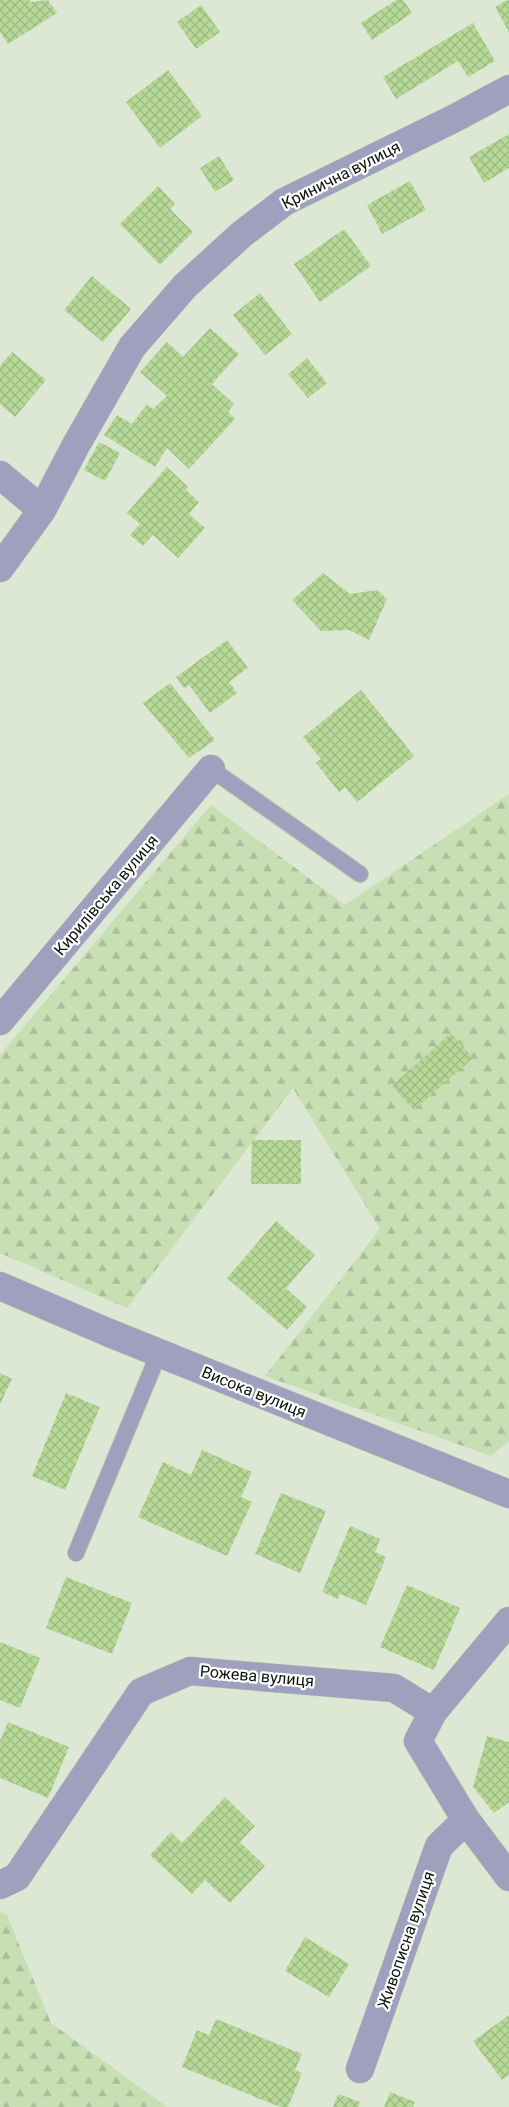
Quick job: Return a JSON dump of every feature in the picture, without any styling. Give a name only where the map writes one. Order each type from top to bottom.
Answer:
[{"type":"street","name":"Кринична вулиця","points":[[0,568],[42,510],[76,445],[132,347],[185,286],[242,234],[284,202],[455,118],[509,89]]},
{"type":"street","points":[[0,475],[42,510]]},
{"type":"street","name":"Кирилівська вулиця","points":[[0,1021],[211,769]]},
{"type":"street","name":"Висока вулиця","points":[[0,1286],[159,1353],[509,1494]]},
{"type":"street","points":[[509,1621],[433,1712],[418,1741],[466,1820],[509,1877]]},
{"type":"street","name":"Рожева вулиця","points":[[0,1884],[16,1877],[142,1692],[190,1671],[394,1688],[433,1712]]},
{"type":"street","name":"Живописна вулиця","points":[[360,2069],[439,1846],[466,1820]]},
{"type":"lane","points":[[211,769],[360,874]]},
{"type":"lane","points":[[76,1553],[159,1353]]},
{"type":"green space","points":[[509,794],[509,1441],[491,1456],[265,1376],[380,1229],[293,1088],[127,1308],[0,1253],[0,1055],[211,805],[345,905]]},
{"type":"green space","points":[[0,1912],[7,1915],[51,2023],[167,2107],[0,2107]]},
{"type":"building","points":[[0,0],[29,0],[30,2],[48,0],[57,13],[8,44],[0,32]]},
{"type":"building","points":[[396,0],[403,0],[412,13],[372,40],[361,23]]},
{"type":"building","points":[[509,0],[509,32],[495,7]]},
{"type":"building","points":[[201,5],[220,32],[196,49],[177,22]]},
{"type":"building","points":[[473,23],[495,61],[468,77],[458,61],[396,99],[383,77]]},
{"type":"building","points":[[168,70],[202,116],[160,148],[126,102]]},
{"type":"building","points":[[509,134],[509,168],[484,183],[469,157]]},
{"type":"building","points":[[219,156],[234,180],[215,192],[200,168]]},
{"type":"building","points":[[410,181],[426,210],[382,234],[367,205]]},
{"type":"building","points":[[158,186],[175,204],[170,209],[193,232],[160,265],[120,224]]},
{"type":"building","points":[[344,229],[371,266],[320,302],[294,264]]},
{"type":"building","points":[[92,276],[131,309],[103,342],[64,310]]},
{"type":"building","points":[[260,293],[292,334],[265,355],[233,315]]},
{"type":"building","points":[[210,328],[239,354],[212,384],[234,404],[228,412],[235,419],[189,469],[167,448],[155,467],[104,435],[117,415],[132,424],[147,404],[153,409],[167,396],[140,372],[167,342],[183,357]]},
{"type":"building","points":[[12,352],[46,380],[15,417],[0,404],[0,366]]},
{"type":"building","points":[[307,358],[327,383],[308,398],[288,374]]},
{"type":"building","points":[[99,442],[120,453],[105,481],[84,470]]},
{"type":"building","points":[[167,467],[188,487],[186,490],[199,502],[189,514],[205,528],[178,558],[153,535],[143,546],[130,535],[140,524],[127,513]]},
{"type":"building","points":[[323,573],[350,594],[377,590],[387,599],[369,640],[349,630],[321,631],[292,600]]},
{"type":"building","points":[[227,640],[248,668],[229,682],[237,693],[210,713],[189,685],[184,688],[176,677]]},
{"type":"building","points":[[170,683],[215,740],[189,758],[143,703]]},
{"type":"building","points":[[361,690],[414,756],[357,802],[345,787],[339,792],[316,763],[321,759],[303,737]]},
{"type":"building","points":[[451,1033],[473,1058],[414,1110],[392,1086]]},
{"type":"building","points":[[252,1140],[301,1140],[301,1184],[251,1184]]},
{"type":"building","points":[[276,1221],[315,1255],[286,1288],[307,1307],[287,1330],[227,1278]]},
{"type":"building","points":[[0,1373],[12,1379],[0,1404]]},
{"type":"building","points":[[66,1393],[100,1407],[65,1490],[32,1476]]},
{"type":"building","points":[[202,1450],[252,1472],[241,1497],[252,1502],[227,1556],[138,1517],[163,1462],[191,1475]]},
{"type":"building","points":[[281,1493],[326,1511],[300,1573],[255,1554]]},
{"type":"building","points":[[350,1526],[380,1539],[375,1552],[386,1557],[366,1605],[340,1594],[338,1599],[322,1592]]},
{"type":"building","points":[[66,1577],[132,1603],[112,1654],[46,1628]]},
{"type":"building","points":[[407,1585],[460,1608],[434,1670],[380,1647]]},
{"type":"building","points":[[0,1642],[40,1658],[20,1708],[0,1700]]},
{"type":"building","points":[[8,1722],[69,1747],[48,1798],[0,1778],[0,1741]]},
{"type":"building","points":[[487,1736],[509,1742],[509,1802],[494,1813],[473,1787]]},
{"type":"building","points":[[225,1797],[255,1826],[240,1842],[265,1866],[230,1903],[205,1880],[192,1894],[150,1855],[171,1832],[182,1843]]},
{"type":"building","points":[[305,1937],[349,1964],[329,1997],[285,1971]]},
{"type":"building","points":[[509,2015],[509,2075],[502,2080],[473,2041]]},
{"type":"building","points":[[216,2019],[302,2054],[295,2070],[302,2073],[288,2107],[280,2107],[182,2067],[197,2030],[209,2035]]},
{"type":"building","points":[[390,2092],[415,2102],[413,2107],[384,2107]]},
{"type":"building","points":[[338,2094],[360,2102],[358,2107],[333,2107]]}]
